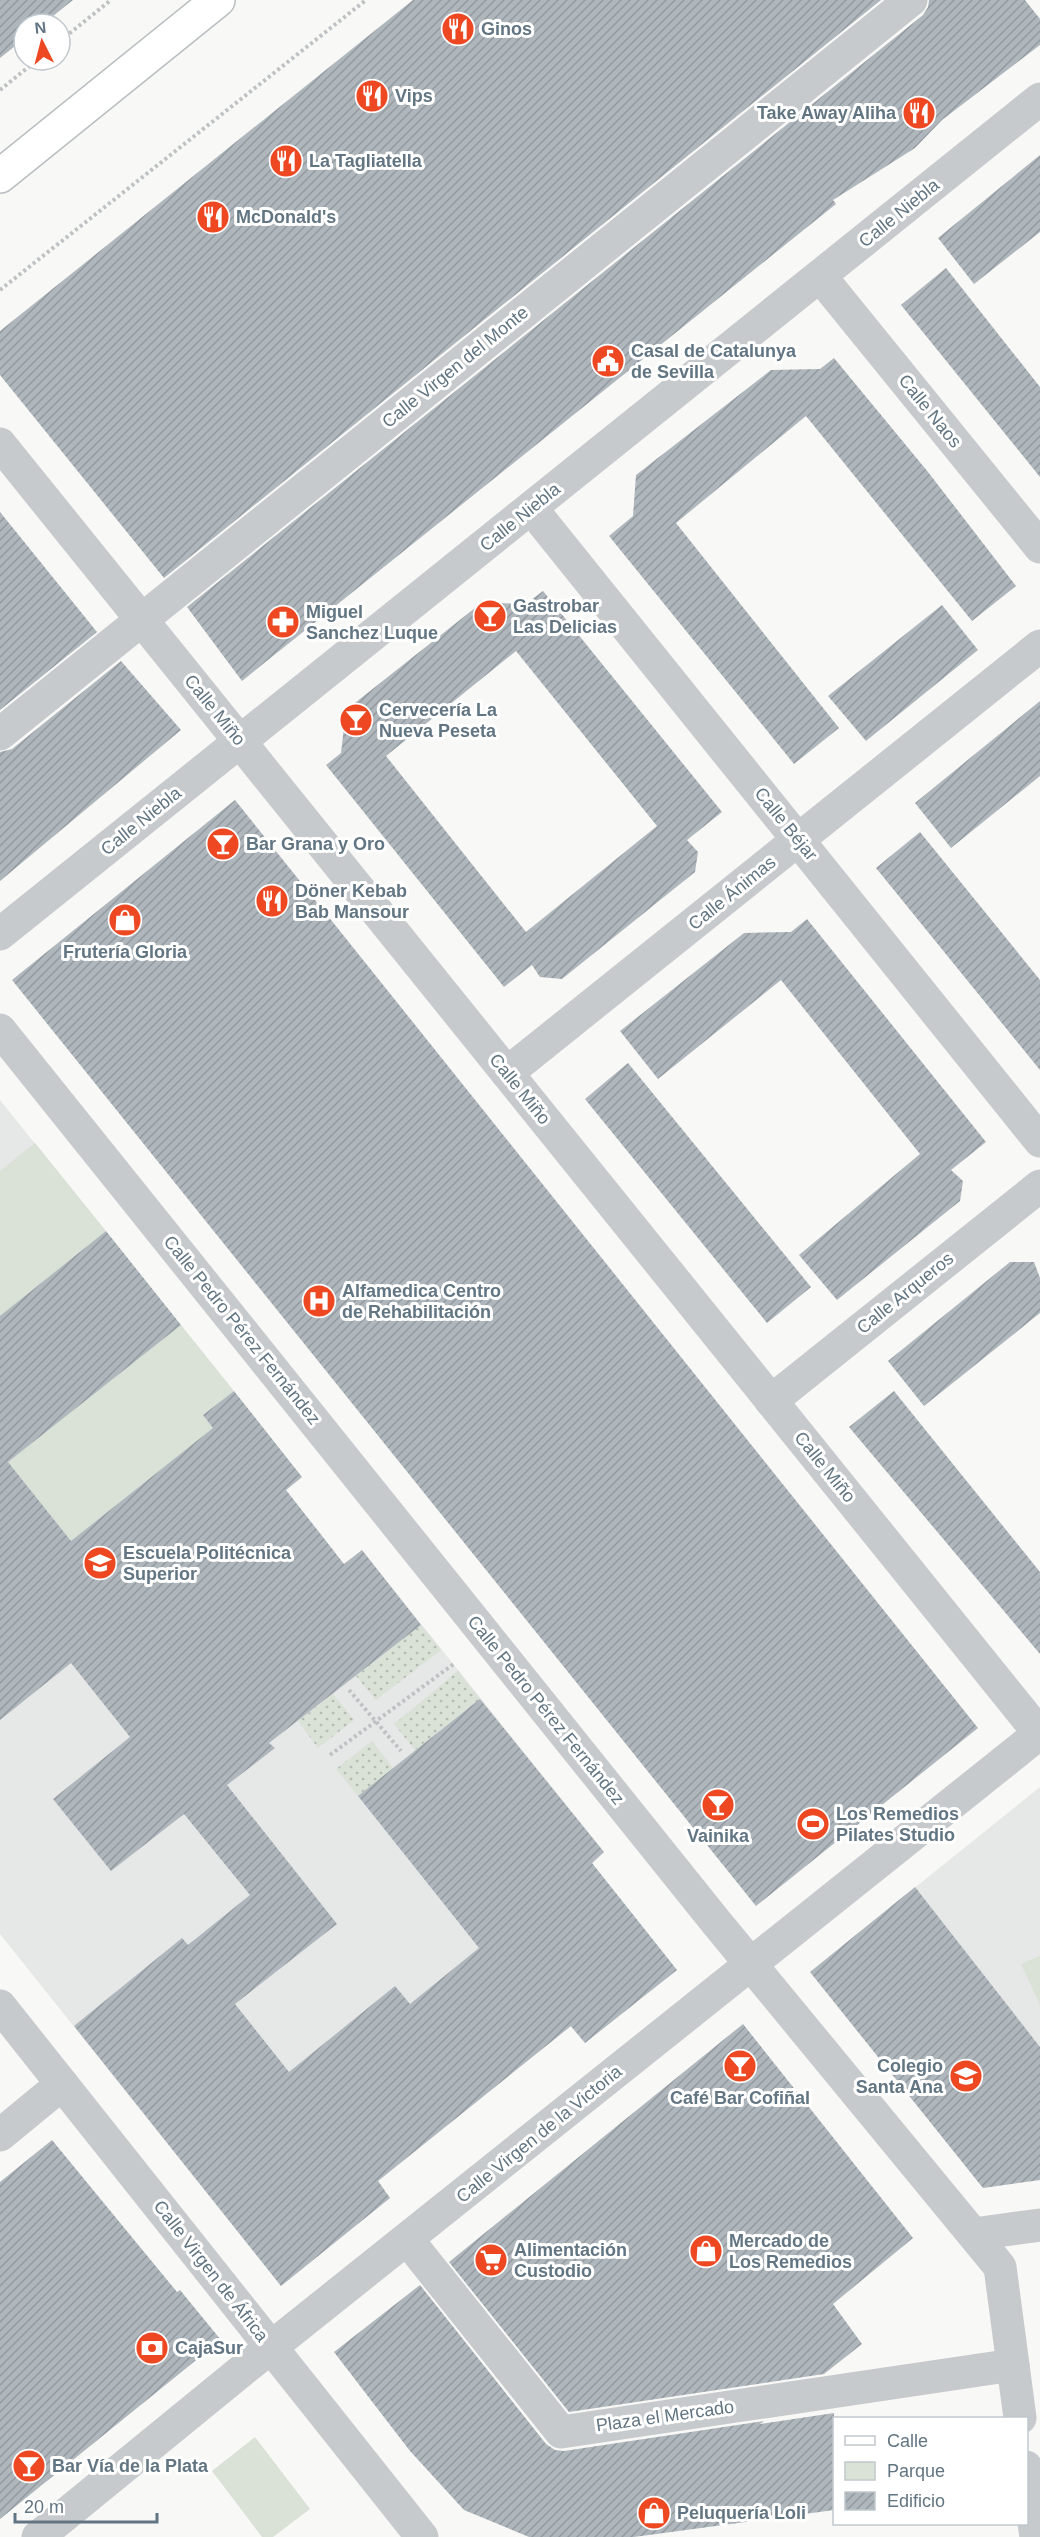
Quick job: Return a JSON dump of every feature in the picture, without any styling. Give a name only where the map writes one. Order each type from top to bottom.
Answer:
[{"type":"main road","points":[[0,176],[218,0]]},
{"type":"street","name":"Calle Virgen del Monte","points":[[0,734],[911,0]]},
{"type":"street","name":"Calle Niebla","points":[[0,934],[1040,99]]},
{"type":"street","name":"Calle Naos","points":[[820,276],[1040,547]]},
{"type":"street","name":"Calle Miño","points":[[0,444],[1040,1733]]},
{"type":"street","name":"Calle Béjar","points":[[531,508],[1040,1141]]},
{"type":"street","name":"Calle Ánimas","points":[[507,1073],[1040,645]]},
{"type":"street","name":"Calle Pedro Pérez Fernández","points":[[0,1029],[751,1965],[1000,2267],[1020,2417]]},
{"type":"street","name":"Calle Arqueros","points":[[771,1401],[1040,1186]]},
{"type":"street","name":"Calle Virgen de la Victoria","points":[[38,2537],[271,2347],[1040,1733]]},
{"type":"street","name":"Calle Virgen de África","points":[[0,2006],[422,2537]]},
{"type":"street","points":[[0,2134],[62,2084]]},
{"type":"street","points":[[974,2234],[1040,2225]]},
{"type":"street","name":"Plaza el Mercado","points":[[407,2239],[561,2432],[1013,2365]]},
{"type":"street","points":[[1028,2480],[1036,2537]]},
{"type":"path","points":[[72,32],[111,0]]},
{"type":"path","points":[[0,290],[366,0]]},
{"type":"path","points":[[0,90],[22,72]]},
{"type":"path","points":[[330,1755],[489,1638]]},
{"type":"path","points":[[349,1690],[401,1751]]},
{"type":"shaded area","points":[[0,1100],[302,1477],[198,1560],[298,1506],[335,1552],[218,1644],[213,1669],[362,1550],[604,1852],[592,1864],[677,1970],[585,2043],[570,2026],[378,2181],[390,2198],[281,2286],[0,1934]]},
{"type":"shaded area","name":"Colegio Santa Ana","points":[[1040,1787],[1040,2180],[983,2188],[810,1972]]},
{"type":"green space","points":[[35,1143],[106,1231],[0,1316],[0,1171]]},
{"type":"green space","points":[[181,1325],[234,1391],[203,1415],[213,1428],[71,1541],[8,1462]]},
{"type":"green space","points":[[421,1625],[441,1650],[376,1700],[356,1676]]},
{"type":"green space","points":[[458,1671],[480,1699],[415,1750],[394,1724]]},
{"type":"green space","points":[[333,1694],[354,1720],[318,1748],[298,1721]]},
{"type":"green space","points":[[372,1741],[393,1768],[358,1796],[336,1769]]},
{"type":"green space","points":[[1040,1956],[1040,2005],[1021,1964]]},
{"type":"green space","points":[[255,2437],[310,2509],[273,2537],[262,2537],[212,2471]]},
{"type":"building","points":[[0,0],[73,0],[58,12],[12,12],[12,48],[0,58]]},
{"type":"building","points":[[413,0],[881,0],[164,578],[0,375],[0,331]]},
{"type":"building","points":[[929,0],[1025,0],[1040,19],[1040,45],[942,120],[915,148],[833,200],[836,204],[242,681],[187,607],[923,15]]},
{"type":"building","points":[[1040,155],[1040,232],[974,284],[938,238]]},
{"type":"building","points":[[946,268],[1040,387],[1040,477],[901,305]]},
{"type":"building","points":[[834,358],[928,472],[1016,586],[972,621],[806,416],[676,523],[839,728],[794,764],[609,536],[633,516],[636,475],[771,370],[820,369]]},
{"type":"building","points":[[0,512],[97,632],[0,710]]},
{"type":"building","points":[[543,591],[722,812],[687,840],[698,852],[695,872],[562,979],[540,977],[532,965],[504,987],[326,765],[341,753],[346,710],[480,604],[527,603]],"holes":[[[516,651],[657,826],[526,932],[386,756]]]},
{"type":"building","points":[[942,605],[978,650],[866,741],[828,696]]},
{"type":"building","points":[[121,661],[181,730],[0,881],[0,752],[12,749]]},
{"type":"building","points":[[1040,701],[1040,776],[951,848],[915,803]]},
{"type":"building","points":[[235,800],[978,1728],[756,1906],[12,980]]},
{"type":"building","points":[[920,832],[1040,980],[1040,1070],[876,868]]},
{"type":"building","points":[[807,919],[986,1142],[951,1170],[963,1181],[960,1201],[837,1300],[799,1255],[920,1154],[781,980],[658,1079],[620,1031],[744,933],[791,932]]},
{"type":"building","points":[[628,1063],[811,1287],[767,1323],[585,1099]]},
{"type":"building","points":[[106,1231],[181,1325],[8,1462],[71,1541],[213,1428],[203,1415],[234,1391],[302,1477],[286,1490],[344,1564],[362,1550],[421,1625],[269,1743],[275,1748],[227,1785],[337,1924],[235,2004],[289,2072],[395,1986],[410,2004],[479,1948],[358,1796],[480,1699],[604,1852],[592,1863],[677,1970],[585,2043],[571,2026],[378,2181],[390,2198],[281,2286],[74,2026],[182,1938],[188,1945],[250,1895],[184,1814],[111,1871],[53,1799],[130,1737],[71,1663],[0,1720],[0,1316]]},
{"type":"building","points":[[1010,1262],[1034,1262],[1040,1278],[1040,1313],[924,1406],[888,1361]]},
{"type":"building","points":[[894,1391],[1040,1572],[1040,1654],[849,1427]]},
{"type":"building","name":"Colegio Santa Ana","points":[[915,1887],[1040,2047],[1040,2180],[983,2188],[810,1972]]},
{"type":"building","points":[[743,2024],[913,2238],[833,2304],[862,2344],[824,2374],[569,2412],[449,2262]]},
{"type":"building","points":[[52,2140],[177,2292],[180,2290],[221,2340],[0,2519],[0,2182]]},
{"type":"building","points":[[420,2285],[546,2444],[555,2450],[564,2451],[764,2421],[760,2424],[834,2413],[833,2510],[634,2537],[529,2537],[464,2510],[410,2451],[334,2352]]},
{"type":"place","name":"Ginos","points":[[458,29]]},
{"type":"place","name":"Vips","points":[[372,96]]},
{"type":"place","name":"Take Away Aliha","points":[[919,113]]},
{"type":"place","name":"La Tagliatella","points":[[286,161]]},
{"type":"place","name":"McDonald's","points":[[213,217]]},
{"type":"place","name":"Casal de Catalunya de Sevilla","points":[[608,361]]},
{"type":"place","name":"Gastrobar Las Delicias","points":[[490,616]]},
{"type":"place","name":"Miguel Sanchez Luque","points":[[283,622]]},
{"type":"place","name":"Cervecería La Nueva Peseta","points":[[356,720]]},
{"type":"place","name":"Bar Grana y Oro","points":[[223,844]]},
{"type":"place","name":"Döner Kebab Bab Mansour","points":[[272,901]]},
{"type":"place","name":"Frutería Gloria","points":[[125,920]]},
{"type":"place","name":"Alfamedica Centro de Rehabilitación","points":[[319,1301]]},
{"type":"place","name":"Escuela Politécnica Superior","points":[[100,1563]]},
{"type":"place","name":"Vainika","points":[[718,1805]]},
{"type":"place","name":"Los Remedios Pilates Studio","points":[[813,1824]]},
{"type":"place","name":"Café Bar Cofiñal","points":[[740,2066]]},
{"type":"place","name":"Colegio Santa Ana","points":[[966,2076]]},
{"type":"place","name":"Mercado de Los Remedios","points":[[706,2251]]},
{"type":"place","name":"Alimentación Custodio","points":[[491,2260]]},
{"type":"place","name":"CajaSur","points":[[152,2348]]},
{"type":"place","name":"Bar Vía de la Plata","points":[[29,2466]]},
{"type":"place","name":"Peluquería Loli","points":[[654,2513]]}]
